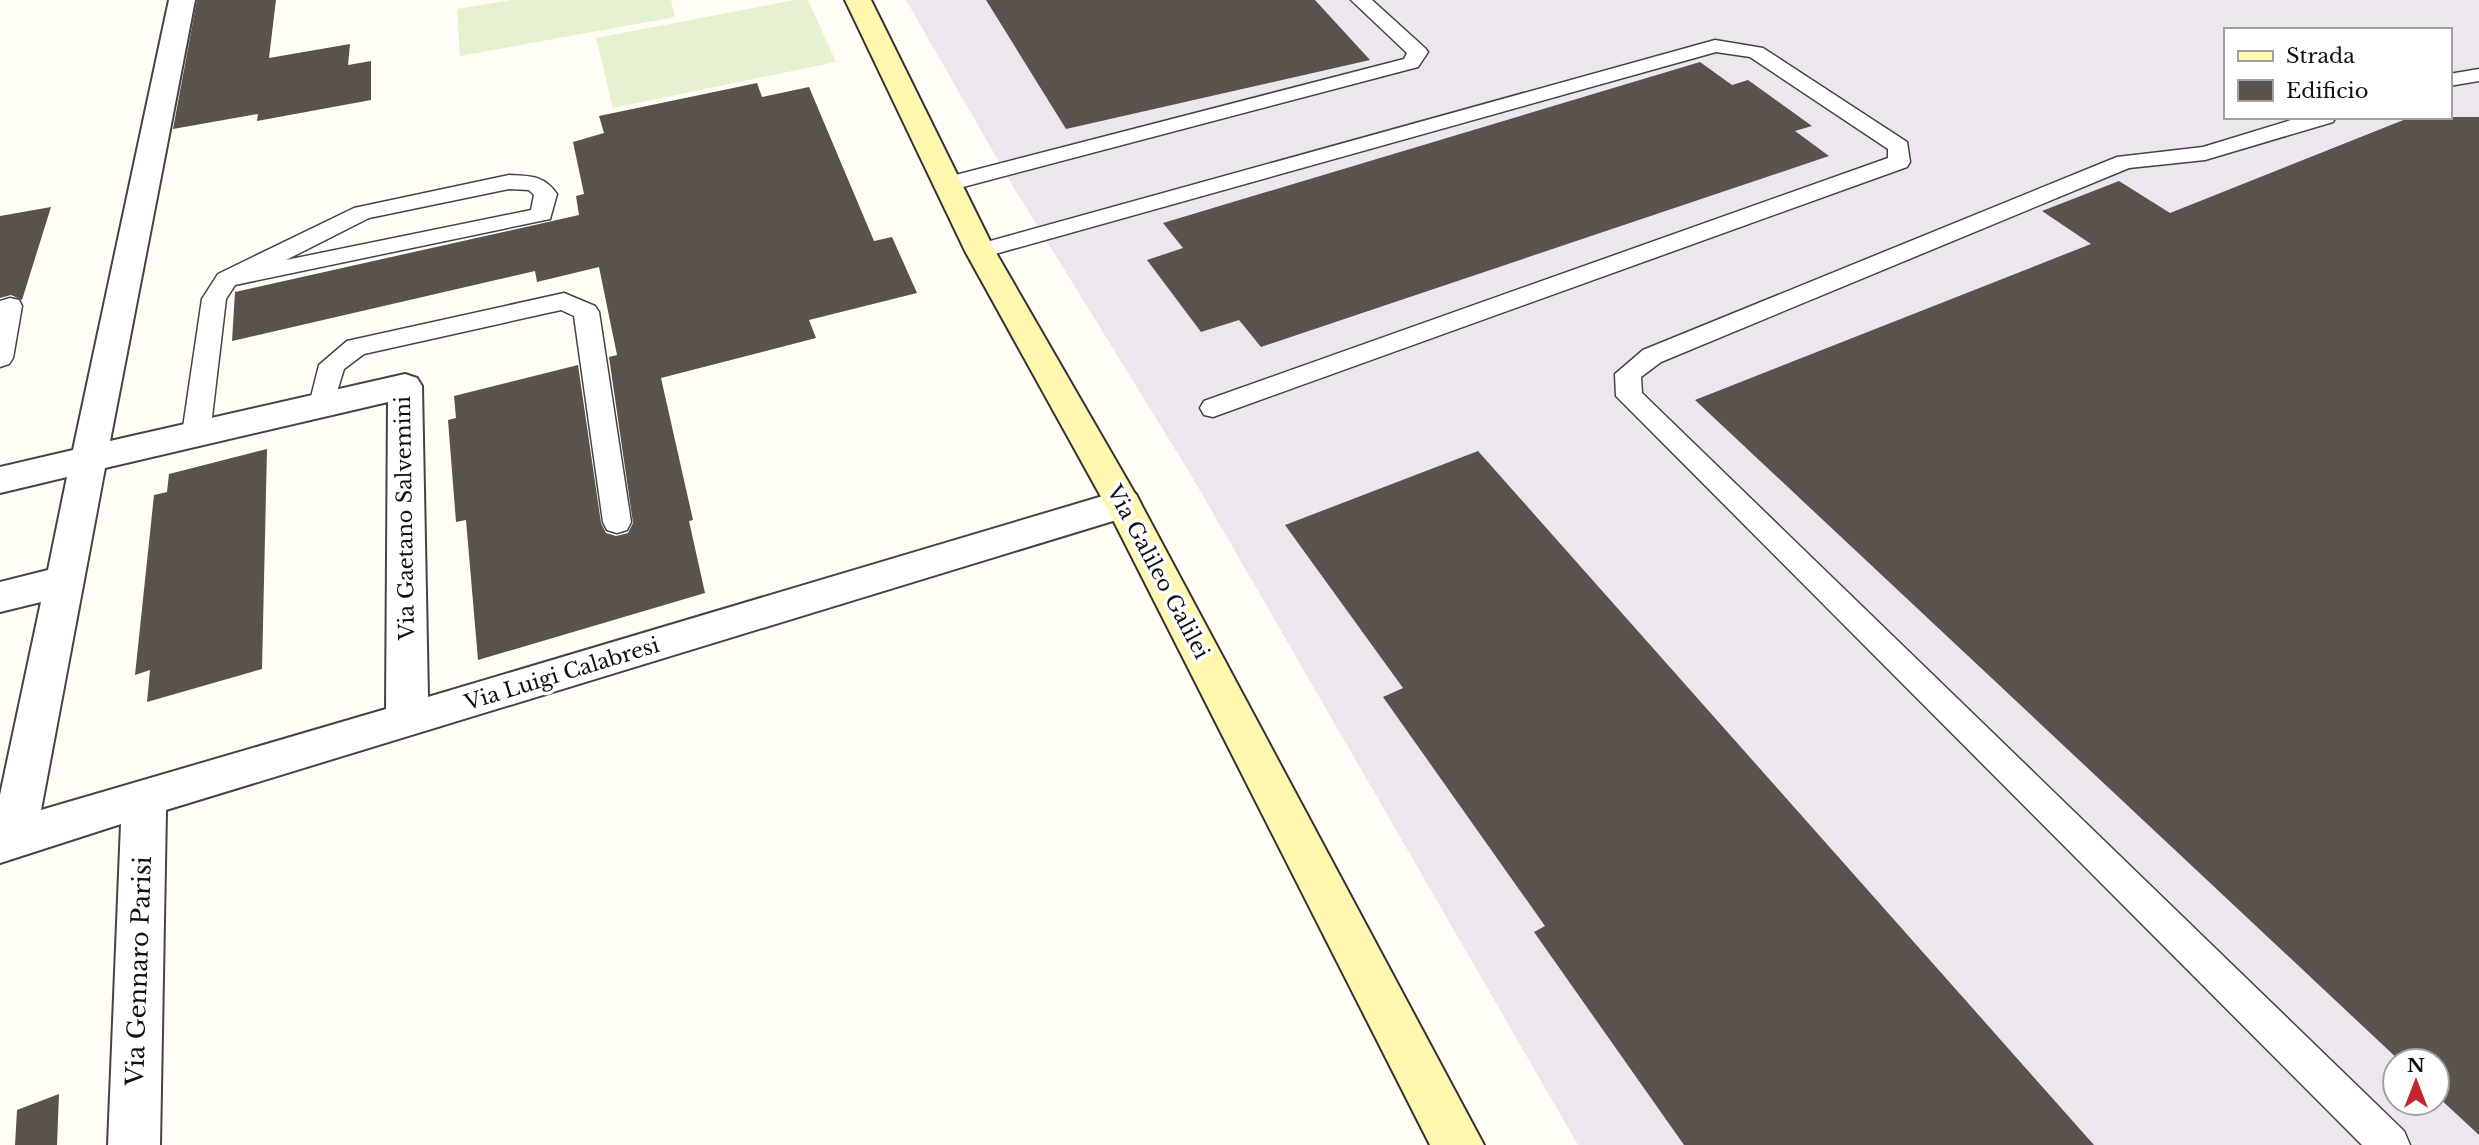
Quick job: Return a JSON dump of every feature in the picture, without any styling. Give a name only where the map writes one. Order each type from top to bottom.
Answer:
[{"type":"street","points":[[7,841],[65,581],[182,0]]},
{"type":"street","name":"Via Galileo Galilei","points":[[858,0],[980,251],[1123,504],[1458,1145]]},
{"type":"street","name":"Via Gaetano Salvemini","points":[[0,480],[405,386],[407,721]]},
{"type":"street","name":"Via Luigi Calabresi","points":[[7,841],[144,797],[407,721],[1123,504]]},
{"type":"street","points":[[0,597],[65,581]]},
{"type":"street","name":"Via Gennaro Parisi","points":[[134,1145],[144,797]]},
{"type":"lane","points":[[948,184],[1411,63],[1418,52],[1361,0]]},
{"type":"lane","points":[[980,251],[1715,46],[1756,52],[1899,147],[1899,162],[1889,166],[1213,408]]},
{"type":"lane","points":[[2451,80],[2479,75]]},
{"type":"lane","points":[[2318,119],[2205,153],[2125,162],[1652,356],[1628,374],[1629,396],[2390,1145]]},
{"type":"lane","points":[[196,434],[214,299],[227,279],[362,213],[509,182],[535,183],[546,194],[542,214],[531,218],[227,279]]},
{"type":"lane","points":[[321,405],[332,365],[356,347],[564,301],[586,312],[617,522]]},
{"type":"lane","points":[[0,309],[10,306],[0,358]]},
{"type":"shaded area","points":[[906,0],[2479,0],[2479,1145],[1578,1145],[1191,475],[1014,188]]},
{"type":"green space","points":[[510,0],[671,0],[675,17],[460,56],[457,9]]},
{"type":"green space","points":[[795,0],[808,0],[836,62],[613,108],[596,38]]},
{"type":"building","points":[[197,0],[276,0],[269,58],[350,44],[348,65],[371,61],[371,100],[257,121],[258,114],[173,129]]},
{"type":"building","points":[[986,0],[1315,0],[1370,60],[1066,129]]},
{"type":"building","points":[[1700,62],[1732,85],[1748,80],[1812,126],[1795,131],[1829,156],[1261,347],[1239,320],[1201,332],[1147,260],[1183,248],[1163,223]]},
{"type":"building","points":[[757,83],[762,97],[809,87],[874,241],[892,237],[917,293],[809,320],[816,338],[661,378],[693,520],[689,521],[705,593],[478,660],[466,520],[456,522],[448,420],[456,418],[454,396],[578,365],[601,523],[606,533],[616,536],[628,533],[633,523],[609,357],[617,355],[599,267],[537,282],[535,271],[232,341],[235,292],[579,215],[576,196],[584,194],[573,142],[604,133],[599,116]]},
{"type":"building","points":[[2479,117],[2479,1135],[2451,1109],[2451,1047],[2385,1047],[1695,400],[2091,244],[2042,211],[2119,181],[2170,213],[2406,119]]},
{"type":"building","points":[[51,207],[22,300],[11,295],[0,298],[0,216]]},
{"type":"building","points":[[267,449],[262,669],[147,702],[150,670],[135,675],[154,495],[167,492],[169,474]]},
{"type":"building","points":[[1478,451],[2094,1145],[1684,1145],[1534,932],[1545,926],[1383,697],[1403,688],[1285,525]]},
{"type":"building","points":[[59,1094],[57,1145],[15,1145],[17,1110]]}]
